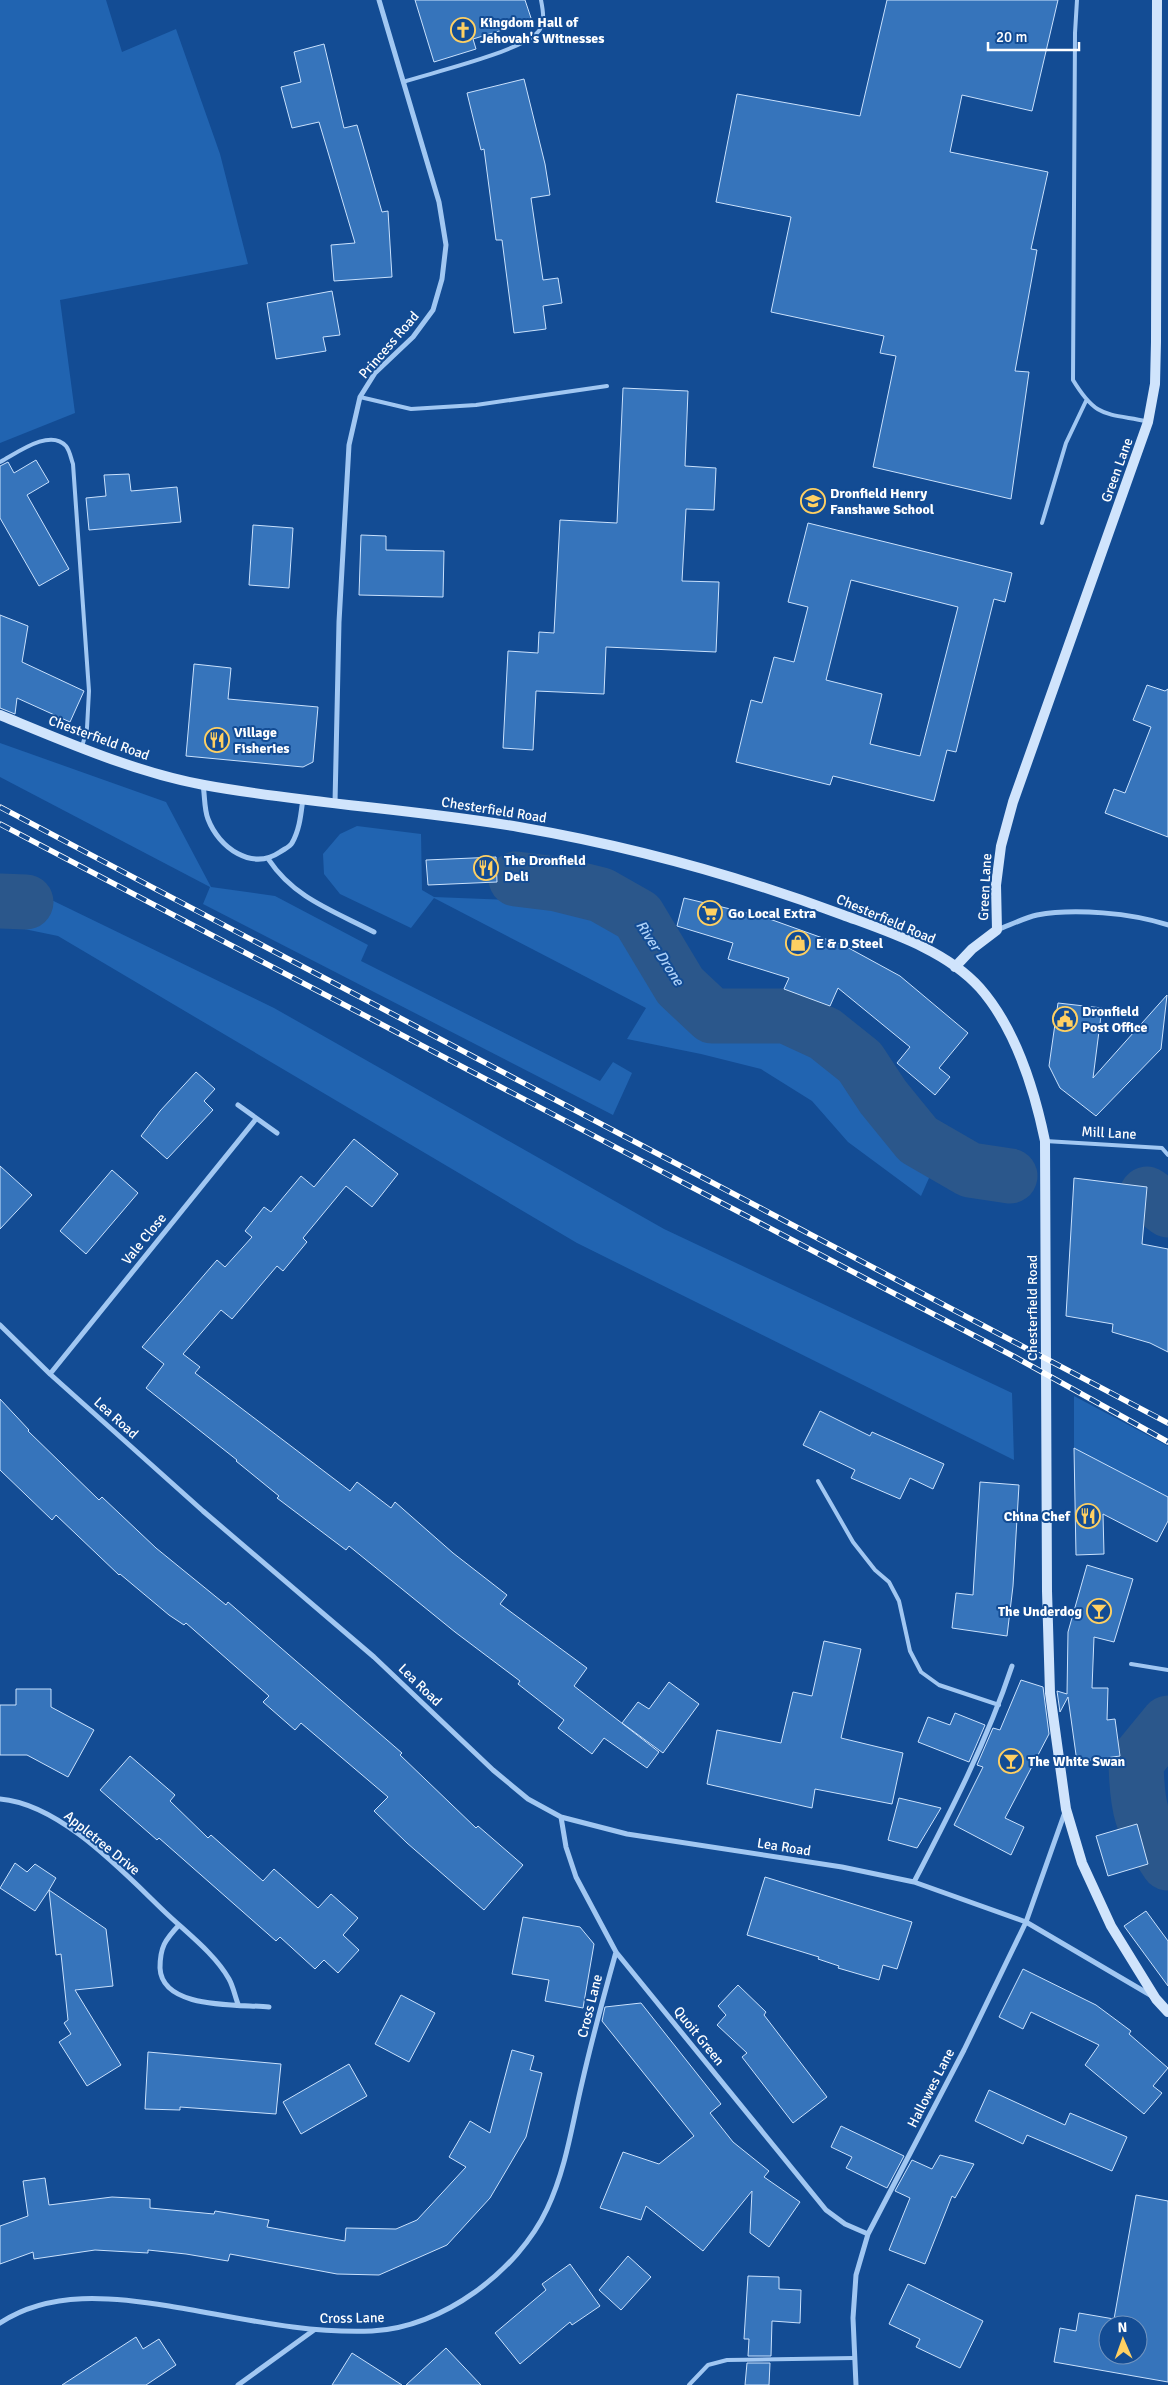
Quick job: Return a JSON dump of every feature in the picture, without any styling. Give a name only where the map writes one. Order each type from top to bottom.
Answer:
[{"type":"main road","name":"Green Lane","points":[[997,930],[996,885],[1001,846],[1013,802],[1148,422],[1155,384],[1157,0]]},
{"type":"main road","name":"Chesterfield Road","points":[[0,715],[135,767],[203,785],[518,827],[619,847],[792,896],[885,931],[926,949],[955,967],[979,986],[999,1014],[1028,1077],[1045,1141],[1047,1591],[1050,1693],[1066,1809],[1082,1863],[1111,1926],[1156,1999],[1168,2012]]},
{"type":"main road","points":[[955,967],[972,949],[997,930]]},
{"type":"street","name":"Princess Road","points":[[335,803],[339,622],[349,445],[360,397],[375,373],[413,337],[433,310],[442,279],[446,245],[438,202],[380,0]]},
{"type":"street","points":[[203,785],[207,818],[219,839],[234,852],[251,859],[269,860],[291,845],[299,826],[303,798]]},
{"type":"street","points":[[269,860],[281,877],[299,893],[374,932]]},
{"type":"street","points":[[997,930],[1037,915],[1071,912],[1115,914],[1168,925]]},
{"type":"street","points":[[238,1105],[277,1133]]},
{"type":"street","name":"Vale Close","points":[[50,1374],[256,1119]]},
{"type":"street","name":"Lea Road","points":[[0,1324],[50,1374],[374,1657],[493,1770],[528,1799],[561,1817],[627,1834],[842,1867],[914,1882],[1026,1922],[1156,1999]]},
{"type":"street","points":[[914,1882],[960,1796],[999,1705],[1012,1666]]},
{"type":"street","name":"Appletree Drive","points":[[0,1799],[42,1811],[73,1830],[105,1856],[214,1959],[230,1979],[238,2004]]},
{"type":"street","name":"Hallowes Lane","points":[[856,2385],[853,2318],[856,2275],[868,2234],[964,2050],[1026,1922],[1066,1809]]},
{"type":"street","name":"Quoit Green","points":[[561,1817],[566,1848],[576,1877],[616,1952],[826,2210],[845,2224],[868,2234]]},
{"type":"street","points":[[179,1925],[166,1940],[160,1954],[161,1974],[170,1991],[190,2001],[269,2007]]},
{"type":"street","name":"Cross Lane","points":[[0,2323],[13,2314],[40,2305],[72,2299],[121,2298],[314,2330],[374,2331],[409,2325],[445,2311],[479,2290],[511,2261],[547,2210],[560,2178],[616,1952]]},
{"type":"street","points":[[238,2385],[314,2330]]},
{"type":"lane","points":[[403,82],[519,45],[539,32],[544,14],[541,0]]},
{"type":"lane","points":[[1076,0],[1074,33],[1073,380],[1086,401],[1102,413],[1148,422]]},
{"type":"lane","points":[[360,397],[411,409],[476,405],[607,386]]},
{"type":"lane","points":[[1042,524],[1066,443],[1086,401]]},
{"type":"lane","points":[[0,462],[46,439],[57,439],[67,447],[73,464],[89,691],[86,728],[82,748]]},
{"type":"lane","name":"Mill Lane","points":[[1045,1141],[1162,1148],[1168,1154]]},
{"type":"lane","points":[[818,1481],[853,1542],[875,1570],[889,1582],[899,1602],[910,1651],[921,1672],[938,1685],[999,1705]]},
{"type":"lane","points":[[1131,1664],[1168,1670]]},
{"type":"lane","points":[[689,2385],[708,2365],[727,2360],[854,2358]]},
{"type":"shaded area","points":[[0,0],[106,0],[122,52],[176,29],[220,154],[248,264],[60,300],[75,413],[0,443]]},
{"type":"shaded area","points":[[0,743],[166,802],[211,887],[275,896],[368,945],[361,961],[600,1081],[613,1062],[632,1073],[613,1115],[203,904],[210,887],[0,777]]},
{"type":"shaded area","points":[[357,826],[421,834],[422,890],[434,897],[512,900],[516,879],[557,884],[601,895],[638,916],[680,986],[712,1016],[786,1016],[825,1034],[860,1062],[883,1097],[949,1133],[921,1196],[848,1142],[812,1101],[761,1069],[701,1054],[627,1039],[646,1008],[434,898],[411,928],[340,894],[324,874],[323,854],[340,834]]},
{"type":"shaded area","points":[[0,875],[274,1008],[664,1229],[1012,1393],[1014,1460],[577,1243],[58,936],[0,924]]},
{"type":"shaded area","points":[[1074,1396],[1168,1446],[1168,1497],[1085,1454],[1074,1454]]},
{"type":"building","name":"Kingdom Hall of Jehovah's Witnesses","points":[[415,0],[525,0],[532,21],[473,39],[476,49],[434,62]]},
{"type":"building","points":[[887,0],[1058,0],[1032,111],[962,95],[950,152],[1048,172],[1031,249],[1037,250],[1015,371],[1029,372],[1011,499],[873,467],[896,356],[880,353],[884,336],[771,312],[791,217],[716,202],[737,94],[860,116]]},
{"type":"building","points":[[324,44],[344,128],[357,125],[382,212],[388,211],[392,277],[334,281],[331,245],[355,243],[319,122],[292,128],[281,87],[301,82],[294,52]]},
{"type":"building","points":[[524,79],[545,164],[550,195],[531,198],[543,280],[558,278],[562,303],[543,306],[546,329],[514,333],[502,240],[496,240],[484,149],[481,150],[467,93]]},
{"type":"building","points":[[332,291],[340,335],[323,337],[326,351],[276,359],[267,303]]},
{"type":"building","points":[[623,388],[688,391],[685,466],[716,468],[714,510],[686,509],[682,581],[719,582],[716,652],[606,647],[604,694],[536,691],[533,750],[503,748],[508,651],[538,653],[539,632],[554,633],[560,520],[617,523]]},
{"type":"building","points":[[36,460],[49,482],[27,495],[69,569],[39,586],[0,518],[0,466],[8,462],[14,473]]},
{"type":"building","points":[[129,474],[131,491],[177,487],[181,522],[89,530],[86,498],[106,496],[104,475]]},
{"type":"building","points":[[808,523],[1012,573],[1005,602],[994,599],[956,752],[947,750],[934,801],[833,776],[830,785],[736,762],[751,700],[762,703],[774,657],[794,662],[808,607],[788,602]],"holes":[[[851,580],[958,607],[920,756],[870,744],[882,694],[826,680]]]},
{"type":"building","points":[[253,525],[293,528],[289,588],[249,585]]},
{"type":"building","points":[[361,535],[386,536],[386,550],[444,551],[443,597],[359,595]]},
{"type":"building","points":[[0,615],[28,626],[22,662],[84,691],[70,722],[17,698],[15,714],[0,708]]},
{"type":"building","points":[[194,664],[231,668],[228,699],[318,707],[313,762],[303,767],[186,756]]},
{"type":"building","points":[[1147,685],[1165,691],[1168,689],[1168,837],[1105,813],[1114,789],[1125,793],[1151,727],[1133,720]]},
{"type":"building","points":[[496,857],[497,882],[428,885],[426,860]]},
{"type":"building","points":[[684,898],[764,917],[845,946],[900,976],[968,1033],[939,1068],[950,1077],[935,1095],[897,1063],[910,1047],[838,988],[830,1006],[784,989],[789,978],[728,959],[733,943],[677,926]]},
{"type":"building","points":[[1167,995],[1161,1049],[1096,1116],[1060,1088],[1049,1066],[1058,1003],[1102,1008],[1093,1078]]},
{"type":"building","points":[[196,1072],[215,1089],[204,1101],[213,1110],[167,1159],[141,1136],[160,1111]]},
{"type":"building","points":[[354,1139],[398,1174],[372,1207],[346,1186],[303,1238],[307,1242],[283,1271],[277,1266],[232,1319],[221,1310],[183,1354],[200,1367],[195,1373],[350,1491],[357,1482],[391,1508],[395,1502],[453,1553],[507,1595],[500,1604],[587,1668],[574,1686],[659,1752],[647,1768],[604,1738],[592,1754],[558,1728],[564,1720],[518,1684],[520,1681],[455,1632],[349,1546],[346,1550],[277,1498],[279,1496],[237,1460],[146,1388],[164,1364],[142,1347],[217,1260],[225,1267],[252,1237],[245,1231],[264,1207],[271,1212],[301,1176],[314,1187]]},
{"type":"building","points":[[0,1166],[32,1195],[0,1229]]},
{"type":"building","points":[[112,1170],[138,1193],[86,1254],[60,1231]]},
{"type":"building","points":[[1074,1178],[1147,1187],[1142,1244],[1168,1249],[1168,1352],[1150,1343],[1112,1332],[1113,1324],[1066,1316]]},
{"type":"building","points":[[0,1399],[28,1431],[99,1500],[102,1497],[156,1548],[226,1605],[228,1602],[402,1753],[400,1755],[476,1828],[478,1826],[523,1865],[484,1910],[407,1843],[374,1811],[388,1797],[301,1723],[295,1730],[263,1702],[269,1696],[186,1623],[184,1625],[169,1615],[119,1575],[56,1515],[52,1520],[0,1470]]},
{"type":"building","points":[[820,1411],[870,1436],[872,1432],[944,1464],[933,1489],[910,1478],[900,1499],[851,1478],[855,1470],[803,1445]]},
{"type":"building","points":[[1074,1448],[1168,1497],[1168,1521],[1157,1542],[1103,1514],[1104,1554],[1076,1555]]},
{"type":"building","points":[[980,1482],[1019,1485],[1013,1586],[1007,1636],[952,1628],[956,1593],[973,1595]]},
{"type":"building","points":[[1087,1565],[1133,1579],[1114,1642],[1094,1637],[1092,1688],[1108,1688],[1107,1720],[1115,1719],[1120,1756],[1077,1762],[1068,1697],[1060,1712],[1057,1691],[1067,1694],[1068,1632]]},
{"type":"building","points":[[824,1641],[861,1649],[841,1738],[903,1753],[892,1804],[815,1789],[812,1808],[707,1784],[717,1730],[781,1743],[793,1692],[812,1696]]},
{"type":"building","name":"The White Swan","points":[[1021,1680],[1043,1687],[1049,1734],[1005,1818],[1024,1827],[1011,1855],[954,1825],[983,1767],[977,1765],[993,1728],[1000,1730]]},
{"type":"building","points":[[669,1682],[699,1704],[663,1753],[622,1723],[638,1702],[649,1709]]},
{"type":"building","points":[[16,1689],[51,1689],[51,1707],[94,1730],[68,1777],[27,1755],[0,1755],[0,1705],[16,1705]]},
{"type":"building","points":[[955,1713],[985,1725],[969,1762],[918,1742],[928,1717],[950,1725]]},
{"type":"building","points":[[130,1756],[175,1795],[170,1801],[208,1838],[211,1835],[263,1881],[274,1869],[318,1908],[331,1894],[358,1918],[343,1935],[359,1950],[338,1973],[324,1960],[315,1969],[280,1937],[276,1941],[159,1838],[157,1840],[100,1790]]},
{"type":"building","points":[[899,1798],[941,1808],[917,1848],[888,1840]]},
{"type":"building","points":[[1137,1824],[1148,1864],[1108,1876],[1096,1836]]},
{"type":"building","points":[[15,1863],[27,1872],[35,1864],[56,1878],[35,1911],[0,1888]]},
{"type":"building","points":[[765,1877],[912,1922],[897,1969],[883,1965],[879,1980],[838,1968],[839,1966],[818,1959],[819,1957],[747,1935]]},
{"type":"building","points":[[49,1890],[106,1929],[113,1986],[75,1990],[121,2065],[87,2086],[59,2042],[71,2034],[64,2023],[68,2020],[61,1954],[56,1955]]},
{"type":"building","points":[[1146,1911],[1168,1941],[1168,1986],[1124,1926]]},
{"type":"building","points":[[523,1917],[580,1927],[594,1944],[583,2008],[545,2001],[549,1980],[512,1974]]},
{"type":"building","points":[[1023,1969],[1096,2005],[1131,2031],[1129,2034],[1168,2068],[1153,2086],[1162,2093],[1144,2114],[1085,2065],[1099,2045],[1031,2012],[1023,2029],[999,2017]]},
{"type":"building","points":[[738,1985],[766,2012],[764,2015],[827,2097],[793,2123],[742,2057],[747,2053],[717,2025],[726,2015],[718,2006]]},
{"type":"building","points":[[401,1995],[435,2013],[409,2062],[375,2044]]},
{"type":"building","points":[[641,2003],[721,2104],[710,2113],[733,2142],[769,2171],[764,2177],[800,2202],[769,2247],[750,2233],[752,2191],[703,2251],[646,2206],[641,2220],[600,2208],[623,2152],[659,2164],[694,2136],[602,2021],[605,2007]]},
{"type":"building","points":[[512,2050],[534,2056],[530,2070],[542,2073],[526,2137],[490,2198],[447,2245],[379,2275],[337,2274],[230,2254],[228,2261],[148,2250],[148,2253],[95,2250],[34,2259],[33,2252],[0,2264],[0,2226],[28,2216],[23,2181],[45,2178],[49,2205],[112,2197],[150,2199],[150,2208],[214,2214],[215,2211],[269,2220],[267,2227],[345,2241],[346,2228],[396,2229],[417,2220],[466,2167],[449,2157],[470,2121],[490,2133]]},
{"type":"building","points":[[148,2052],[281,2064],[276,2114],[180,2107],[180,2110],[145,2109]]},
{"type":"building","points":[[349,2064],[367,2096],[301,2134],[283,2102]]},
{"type":"building","points":[[989,2090],[1065,2125],[1070,2113],[1127,2137],[1112,2171],[1027,2135],[1023,2144],[975,2121]]},
{"type":"building","points":[[841,2126],[904,2156],[887,2188],[846,2168],[852,2157],[831,2147]]},
{"type":"building","points":[[940,2155],[974,2164],[955,2198],[952,2196],[925,2264],[889,2250],[910,2198],[895,2191],[912,2160],[932,2169]]},
{"type":"building","points":[[1136,2195],[1168,2201],[1168,2382],[1054,2362],[1060,2328],[1076,2331],[1079,2313],[1098,2316],[1098,2365],[1148,2365],[1148,2315],[1115,2315]]},
{"type":"building","points":[[628,2256],[651,2277],[621,2310],[599,2290]]},
{"type":"building","points":[[570,2264],[600,2306],[572,2325],[570,2322],[520,2364],[495,2333],[546,2290],[542,2284]]},
{"type":"building","points":[[748,2276],[779,2277],[779,2289],[801,2290],[800,2323],[772,2321],[771,2356],[748,2356],[749,2339],[744,2339]]},
{"type":"building","points":[[908,2284],[983,2321],[960,2368],[916,2347],[920,2339],[889,2324]]},
{"type":"building","points":[[136,2337],[143,2349],[159,2339],[176,2365],[146,2385],[62,2385]]},
{"type":"building","points":[[446,2348],[481,2385],[406,2385]]},
{"type":"building","points":[[352,2353],[402,2385],[332,2385]]},
{"type":"building","points":[[747,2363],[770,2363],[769,2385],[745,2385]]},
{"type":"waterway","name":"River Drone","points":[[516,879],[557,884],[601,895],[638,916],[680,986],[712,1016],[786,1016],[825,1034],[860,1062],[883,1097],[918,1140],[970,1170],[1010,1176]]},
{"type":"waterway","name":"River Drone","points":[[0,901],[26,902]]},
{"type":"waterway","name":"River Drone","points":[[1147,1194],[1168,1210]]},
{"type":"waterway","name":"River Drone","points":[[1168,1723],[1136,1762],[1139,1805],[1142,1816],[1168,1863]]},
{"type":"railway","points":[[0,807],[1168,1423]]},
{"type":"railway","points":[[0,824],[1015,1357],[1168,1442]]},
{"type":"place","name":"Kingdom Hall of Jehovah's Witnesses","points":[[463,30]]},
{"type":"place","name":"Dronfield Henry Fanshawe School","points":[[813,501]]},
{"type":"place","name":"Village Fisheries","points":[[217,740]]},
{"type":"place","name":"The Dronfield Deli","points":[[486,868]]},
{"type":"place","name":"Go Local Extra","points":[[710,913]]},
{"type":"place","name":"E & D Steel","points":[[798,943]]},
{"type":"place","name":"Dronfield Post Office","points":[[1065,1019]]},
{"type":"place","name":"China Chef","points":[[1088,1516]]},
{"type":"place","name":"The Underdog","points":[[1099,1611]]},
{"type":"place","name":"The White Swan","points":[[1011,1761]]}]
